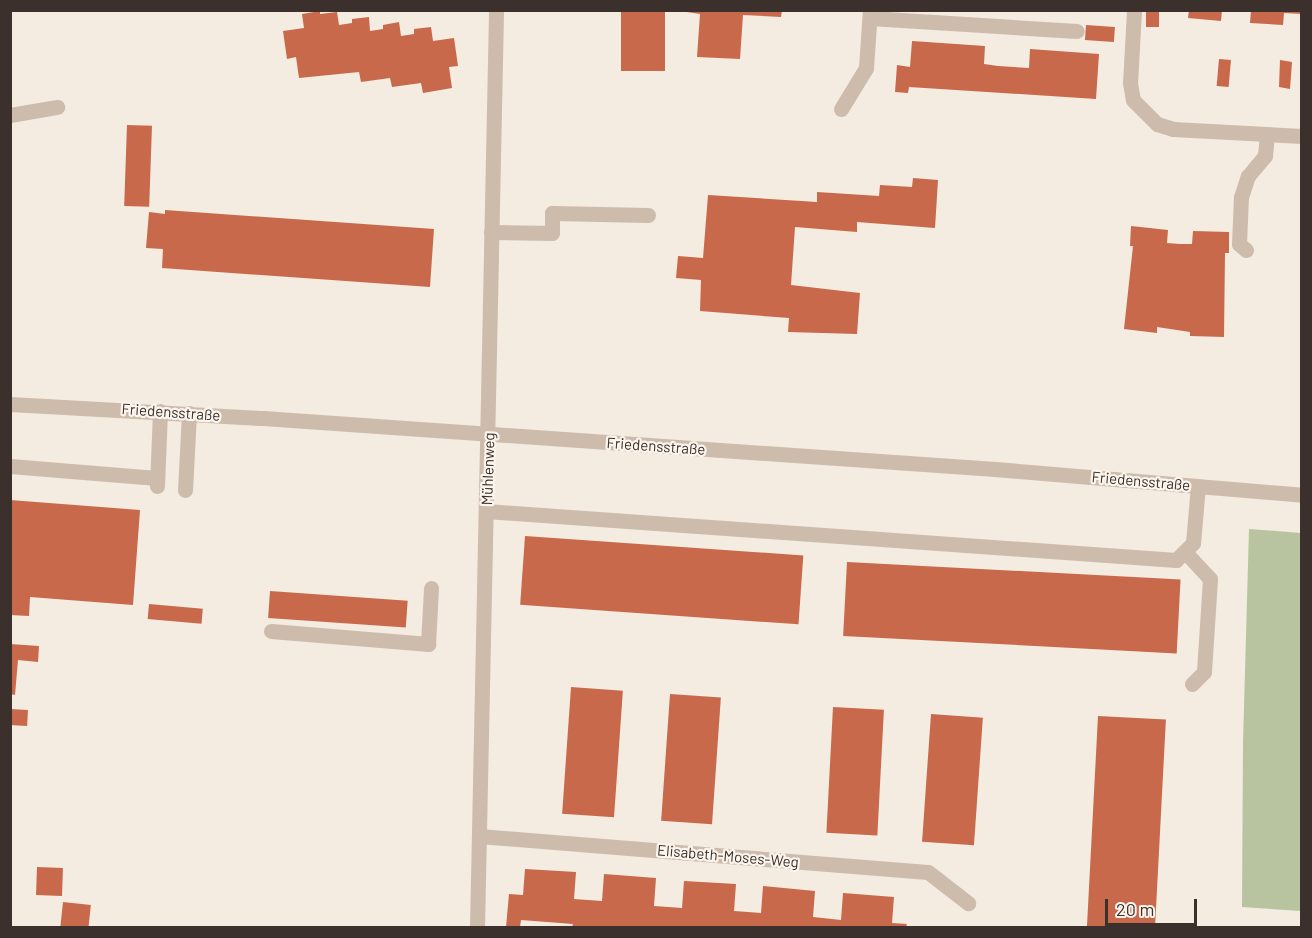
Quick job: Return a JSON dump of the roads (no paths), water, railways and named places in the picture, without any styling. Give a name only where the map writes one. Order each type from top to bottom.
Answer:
[{"type":"street","name":"Mühlenweg","points":[[477,927],[489,435],[496,10]]},
{"type":"street","points":[[1134,10],[1130,83],[1133,100],[1157,124],[1173,129],[1302,136]]},
{"type":"street","points":[[841,109],[866,68],[870,14],[1077,32]]},
{"type":"street","points":[[10,115],[57,107]]},
{"type":"street","points":[[1246,250],[1239,244],[1241,197],[1248,176],[1265,156],[1268,134]]},
{"type":"street","points":[[491,232],[552,233],[552,213],[648,214]]},
{"type":"street","name":"Friedensstraße","points":[[10,404],[160,411],[995,469],[1302,495]]},
{"type":"street","points":[[10,466],[157,483],[160,411]]},
{"type":"street","points":[[185,490],[189,413]]},
{"type":"street","points":[[486,511],[1176,560],[1186,553],[1193,543],[1198,486]]},
{"type":"street","points":[[1186,553],[1210,579],[1204,672],[1192,684]]},
{"type":"street","points":[[271,631],[428,644],[431,588]]},
{"type":"street","name":"Elisabeth-Moses-Weg","points":[[479,836],[928,872],[968,903]]}]
